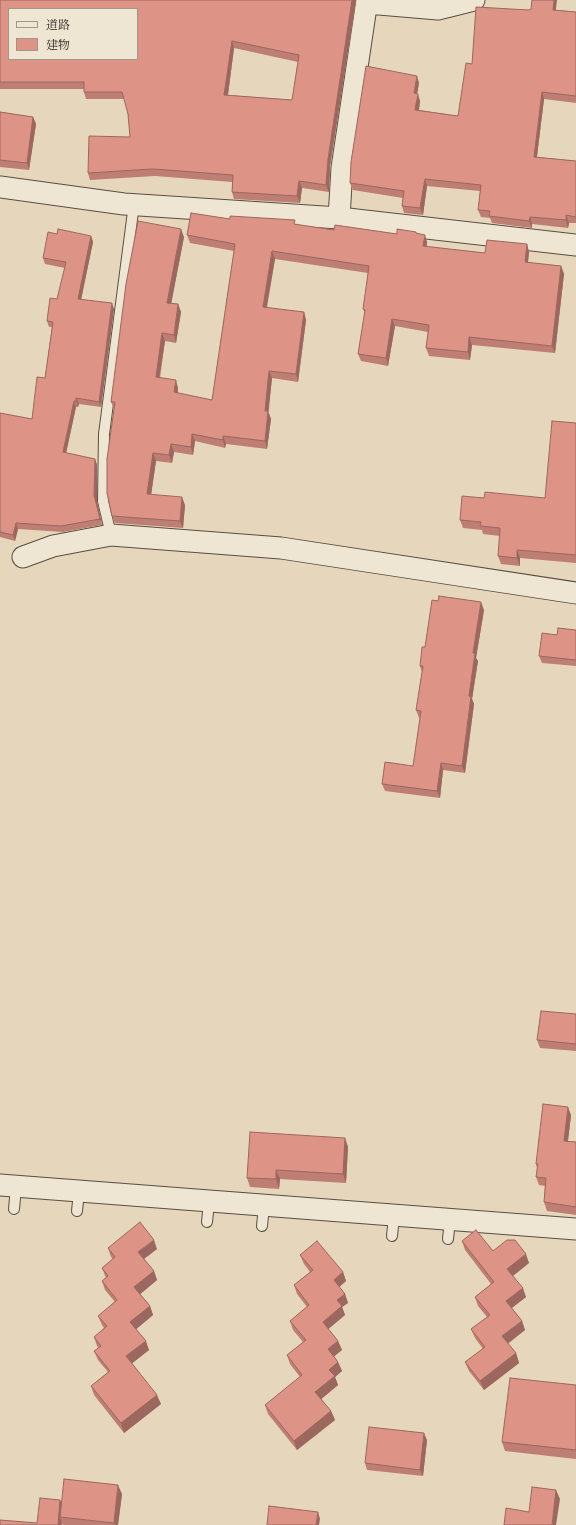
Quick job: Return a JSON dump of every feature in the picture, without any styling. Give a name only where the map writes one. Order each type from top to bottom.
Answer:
[{"type":"street","points":[[339,218],[342,168],[367,2],[438,9],[474,0]]},
{"type":"street","points":[[0,187],[134,204],[339,218],[576,245]]},
{"type":"street","points":[[23,557],[53,546],[111,535],[281,548],[576,593]]},
{"type":"street","points":[[8,1186],[78,1201],[209,1202],[263,1216],[394,1216],[449,1229],[576,1229]]},
{"type":"lane","points":[[111,535],[103,501],[104,434],[134,204]]},
{"type":"lane","points":[[8,1186],[14,1209]]},
{"type":"lane","points":[[207,1222],[209,1202]]},
{"type":"lane","points":[[392,1236],[394,1216]]},
{"type":"building","points":[[0,0],[352,0],[328,159],[326,185],[299,181],[297,196],[232,192],[233,175],[153,169],[88,173],[89,136],[130,137],[128,114],[122,92],[84,92],[84,82],[0,82]],"holes":[[[232,41],[299,55],[292,100],[224,95]]]},
{"type":"building","points":[[532,0],[554,0],[553,10],[576,12],[576,96],[542,92],[534,157],[576,161],[576,217],[566,215],[566,220],[530,217],[529,221],[489,216],[490,211],[478,210],[481,185],[425,179],[420,208],[402,206],[404,191],[350,183],[351,162],[366,66],[417,76],[414,93],[418,94],[415,110],[458,116],[466,63],[472,64],[476,7],[529,10],[531,9]]},
{"type":"building","points":[[0,112],[33,117],[27,163],[0,160]]},
{"type":"building","points":[[191,213],[230,219],[230,216],[295,220],[294,224],[334,230],[335,225],[397,234],[397,229],[425,235],[423,246],[485,253],[487,240],[527,244],[525,262],[561,266],[552,346],[469,337],[468,352],[426,348],[429,325],[392,319],[386,358],[358,354],[365,310],[363,309],[369,266],[272,251],[263,307],[304,312],[296,374],[269,371],[265,411],[268,411],[265,441],[223,436],[223,440],[192,434],[191,447],[171,444],[169,455],[153,453],[147,494],[182,497],[180,521],[112,516],[107,493],[107,459],[115,402],[111,402],[126,284],[138,221],[181,229],[167,303],[178,304],[174,335],[162,333],[156,377],[176,380],[174,392],[212,400],[235,244],[187,235]]},
{"type":"building","points":[[58,229],[91,236],[78,299],[112,303],[99,402],[76,398],[76,401],[74,401],[63,452],[95,459],[94,495],[100,519],[61,526],[16,523],[13,535],[0,532],[0,413],[32,419],[37,377],[45,378],[53,322],[47,321],[50,298],[57,299],[66,262],[43,258],[48,232],[57,234]]},
{"type":"building","points":[[552,421],[576,423],[576,555],[517,550],[517,558],[498,556],[500,528],[480,526],[481,522],[460,520],[462,496],[484,498],[485,492],[545,498]]},
{"type":"building","points":[[439,596],[481,602],[473,653],[475,653],[469,696],[471,697],[462,766],[441,763],[437,791],[382,784],[385,762],[413,766],[421,711],[416,710],[423,666],[420,666],[422,647],[425,647],[432,600],[438,601]]},
{"type":"building","points":[[558,628],[576,630],[576,660],[539,656],[542,633],[557,635]]},
{"type":"building","points":[[541,1011],[576,1014],[576,1044],[537,1040]]},
{"type":"building","points":[[543,1104],[568,1107],[564,1141],[576,1142],[576,1207],[544,1202],[546,1178],[536,1177],[538,1164],[536,1164]]},
{"type":"building","points":[[250,1132],[345,1138],[343,1174],[276,1170],[276,1179],[247,1178]]},
{"type":"building","points":[[140,1222],[154,1240],[138,1252],[154,1271],[134,1287],[150,1306],[130,1322],[146,1341],[126,1356],[157,1395],[121,1423],[91,1386],[110,1371],[94,1351],[101,1346],[94,1337],[107,1326],[98,1316],[117,1300],[102,1281],[108,1276],[102,1268],[115,1257],[108,1248]]},
{"type":"building","points":[[476,1230],[493,1251],[507,1240],[515,1240],[526,1254],[507,1269],[523,1288],[506,1301],[522,1321],[502,1336],[516,1353],[480,1381],[465,1362],[485,1347],[471,1329],[490,1315],[475,1297],[494,1282],[462,1241]]},
{"type":"building","points":[[317,1241],[343,1272],[334,1280],[345,1294],[337,1300],[342,1306],[323,1322],[338,1341],[328,1349],[338,1362],[329,1370],[335,1376],[315,1392],[331,1411],[294,1441],[265,1405],[302,1375],[287,1355],[306,1340],[290,1321],[309,1305],[294,1285],[313,1270],[300,1255]]},
{"type":"building","points":[[510,1378],[576,1385],[576,1450],[502,1442]]},
{"type":"building","points":[[369,1427],[424,1433],[420,1470],[365,1463]]},
{"type":"building","points":[[64,1479],[118,1485],[114,1523],[60,1517]]},
{"type":"building","points":[[532,1487],[556,1490],[552,1525],[504,1525],[506,1508],[529,1512]]},
{"type":"building","points":[[40,1498],[60,1500],[58,1525],[0,1525],[0,1520],[37,1523]]},
{"type":"building","points":[[269,1506],[318,1512],[316,1525],[267,1525]]}]
